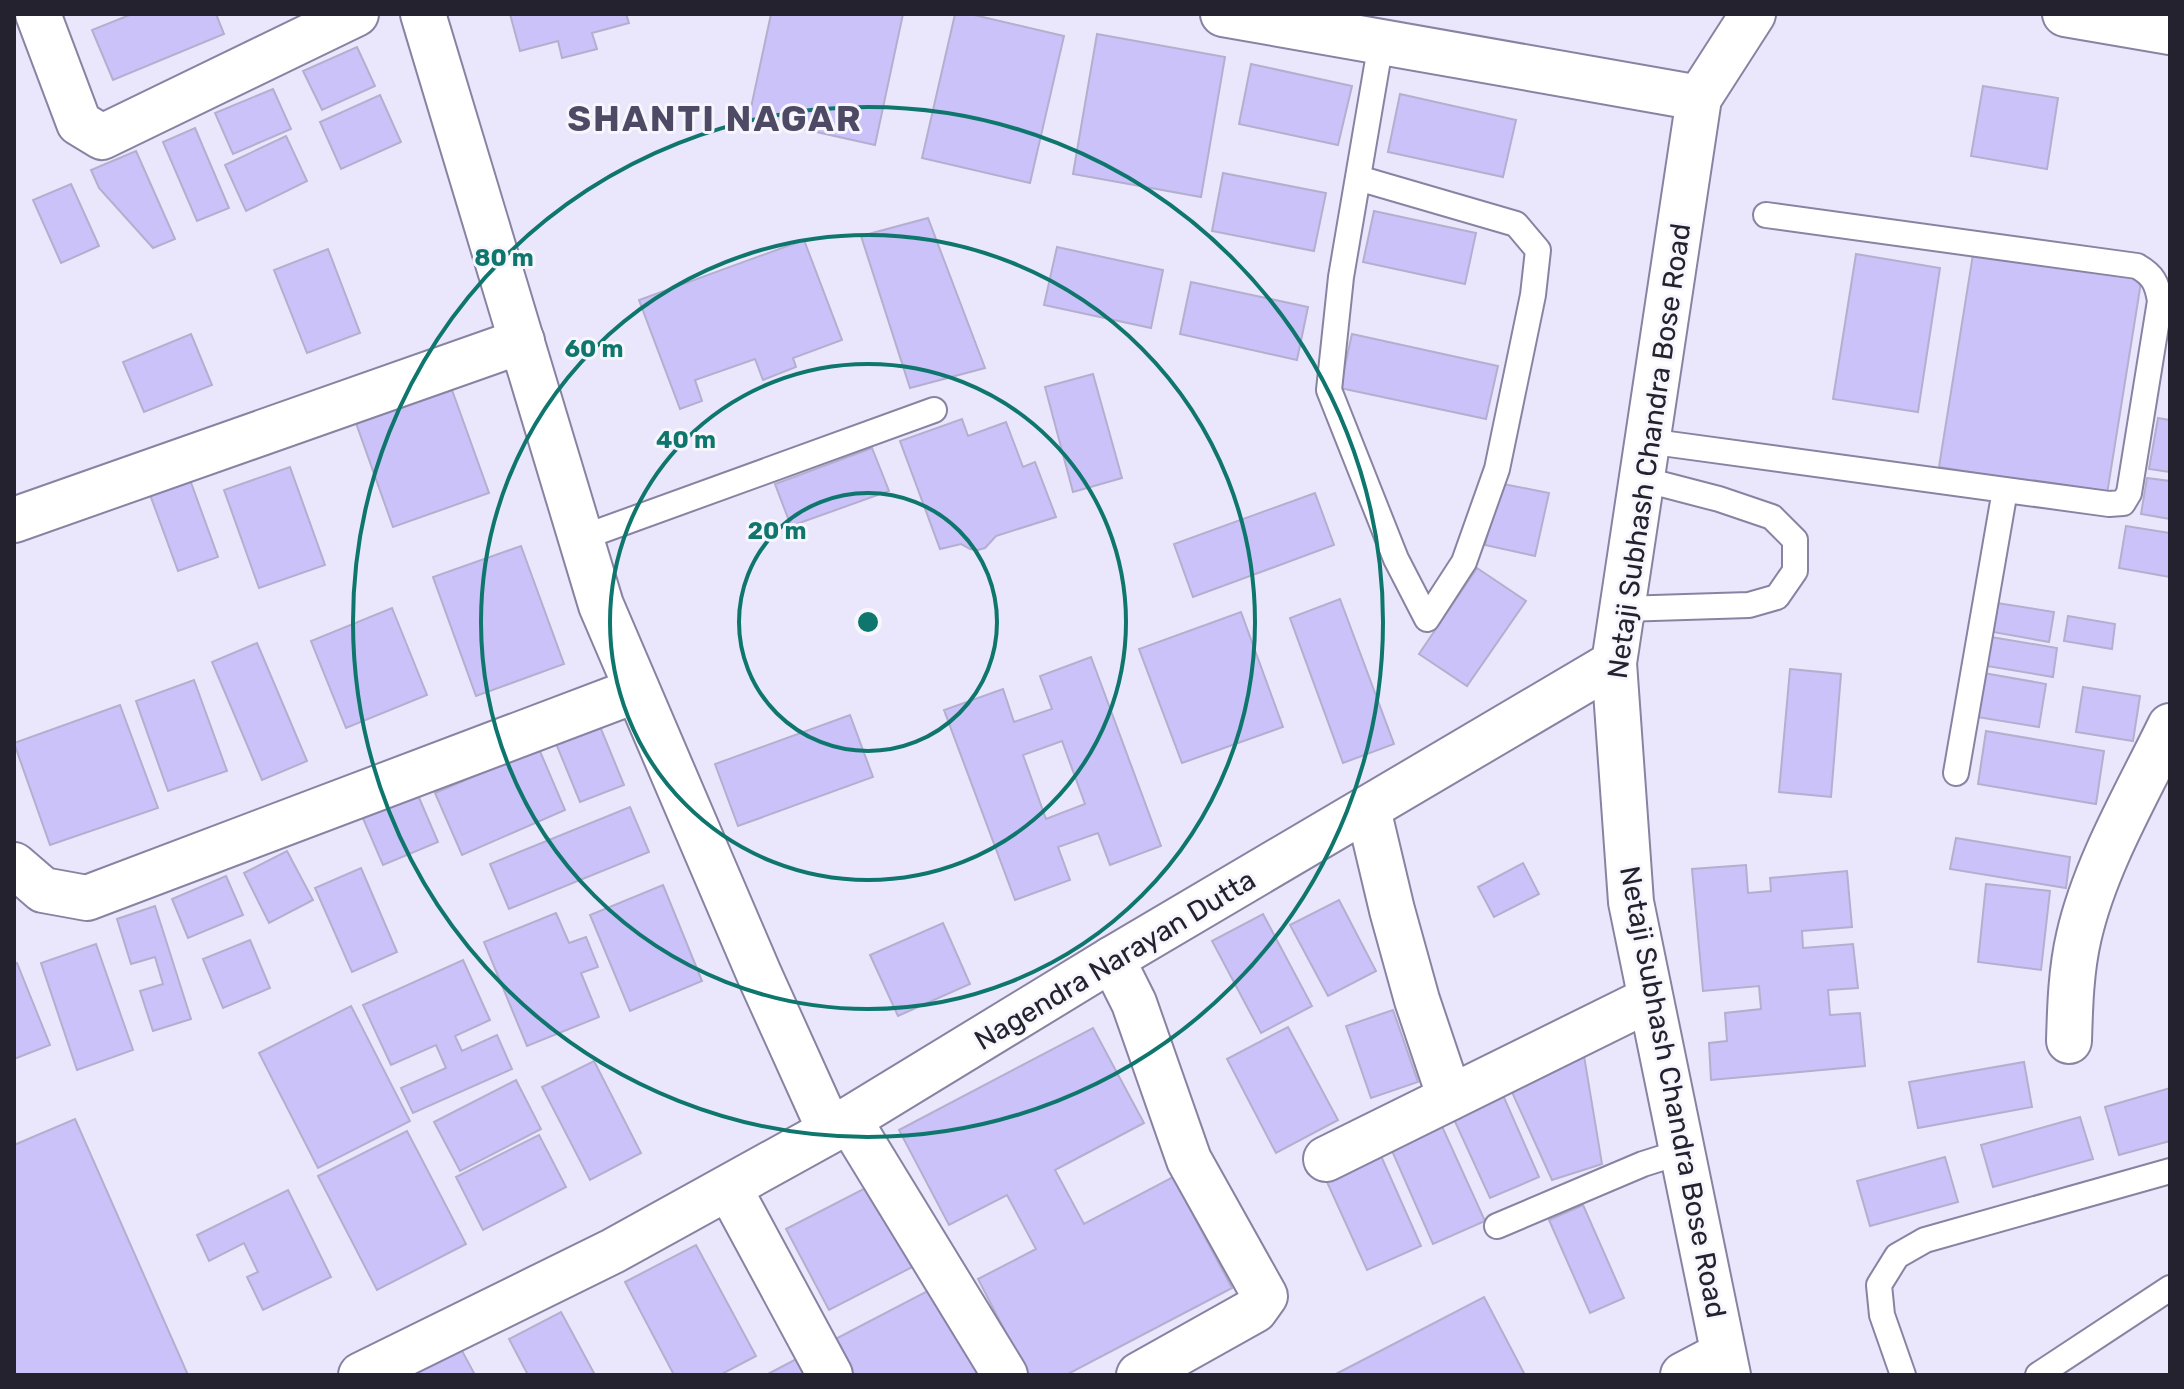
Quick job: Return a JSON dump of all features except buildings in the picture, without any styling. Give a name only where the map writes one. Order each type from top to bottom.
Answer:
[{"type":"street","points":[[38,14],[79,123],[102,137],[356,14]]},
{"type":"street","points":[[423,14],[601,605],[637,690],[759,974],[839,1126],[1005,1375]]},
{"type":"street","points":[[1223,14],[1699,98]]},
{"type":"street","name":"Netaji Subhash Chandra Bose Road","points":[[1726,1364],[1631,902],[1614,663],[1699,98],[1753,14]]},
{"type":"street","points":[[2065,14],[2170,32]]},
{"type":"street","points":[[14,520],[522,341]]},
{"type":"street","name":"Nagendra Narayan Dutta","points":[[361,1375],[613,1251],[839,1126],[1112,959],[1614,663]]},
{"type":"street","points":[[14,865],[43,890],[87,898],[637,690]]},
{"type":"street","points":[[2069,1041],[2078,936],[2100,869],[2170,726]]},
{"type":"street","points":[[1368,809],[1417,1000],[1450,1098]]},
{"type":"street","points":[[1112,959],[1134,1003],[1189,1160],[1265,1296],[1255,1310],[1139,1375]]},
{"type":"street","points":[[1326,1159],[1650,999]]},
{"type":"street","points":[[729,1188],[830,1375]]},
{"type":"street","points":[[1683,1375],[1726,1364]]},
{"type":"lane","points":[[1358,178],[1516,224],[1538,250],[1533,295],[1497,469],[1464,562],[1427,619],[1396,559],[1329,390],[1341,277],[1381,42]]},
{"type":"lane","points":[[1644,460],[2005,490],[2109,504],[2123,503],[2129,493],[2160,301],[2158,286],[2151,274],[2137,266],[1766,215]]},
{"type":"lane","points":[[581,538],[934,410]]},
{"type":"lane","points":[[1622,609],[1749,605],[1777,597],[1795,571],[1795,540],[1772,517],[1719,499],[1644,460]]},
{"type":"lane","points":[[1956,773],[2005,490]]},
{"type":"lane","points":[[1497,1226],[1643,1164],[1681,1152]]},
{"type":"lane","points":[[1903,1375],[1882,1315],[1879,1285],[1897,1256],[1925,1240],[2170,1171]]},
{"type":"lane","points":[[2038,1375],[2170,1288]]},
{"type":"district","name":"SHANTI NAGAR","points":[[715,118]]}]
